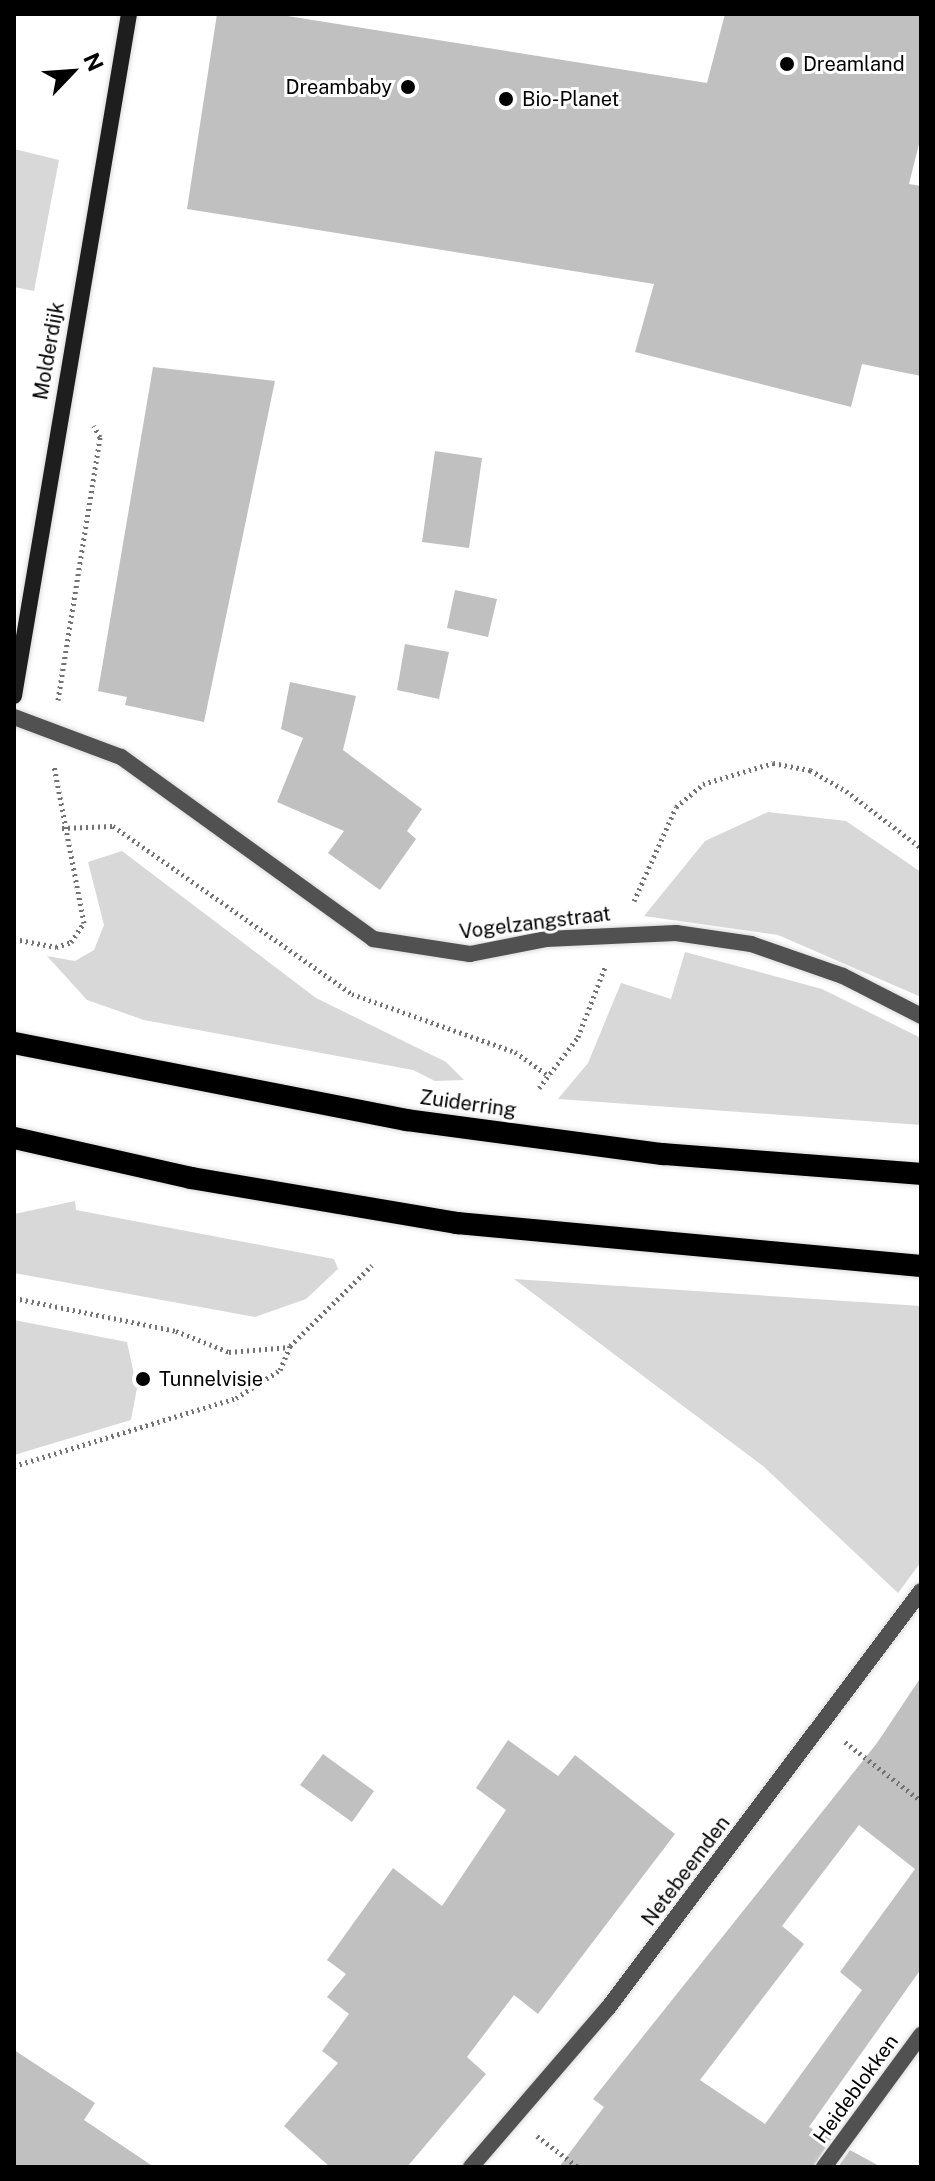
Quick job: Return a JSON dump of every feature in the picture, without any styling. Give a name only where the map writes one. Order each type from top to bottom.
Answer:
[{"type":"highway","name":"Zuiderring","points":[[14,1043],[407,1120],[663,1154],[921,1174]]},
{"type":"highway","points":[[14,1138],[191,1178],[457,1223],[921,1266]]},
{"type":"main road","name":"Molderdijk","points":[[14,696],[20,617],[129,14]]},
{"type":"street","name":"Vogelzangstraat","points":[[14,717],[54,729],[121,757],[373,939],[470,954],[546,939],[676,933],[751,944],[843,976],[921,1016]]},
{"type":"street","name":"Netebeemden","points":[[471,2167],[608,2008],[921,1591]]},
{"type":"street","name":"Heideblokken","points":[[824,2167],[921,2035]]},
{"type":"path","points":[[14,939],[56,947],[71,942],[84,923],[53,792],[54,729],[100,437],[65,374]]},
{"type":"path","points":[[634,902],[676,807],[703,784],[760,765],[810,770],[921,848]]},
{"type":"path","points":[[62,828],[113,826],[352,994],[515,1052],[549,1076]]},
{"type":"path","points":[[539,1088],[578,1037],[608,961]]},
{"type":"path","points":[[14,1466],[236,1398],[280,1370],[290,1346],[372,1265]]},
{"type":"path","points":[[14,1298],[176,1331],[229,1352],[290,1346]]},
{"type":"path","points":[[822,1724],[921,1801]]},
{"type":"path","points":[[514,2118],[578,2167]]},
{"type":"shaded area","points":[[14,149],[59,160],[34,291],[14,287]]},
{"type":"shaded area","points":[[768,812],[846,821],[921,872],[921,997],[778,935],[644,916],[705,841]]},
{"type":"shaded area","points":[[122,851],[316,998],[446,1062],[464,1080],[435,1081],[413,1070],[144,1020],[87,1000],[47,956],[75,961],[94,950],[104,925],[88,862]]},
{"type":"shaded area","points":[[685,952],[822,989],[921,1038],[921,1125],[558,1099],[588,1063],[621,983],[671,999]]},
{"type":"shaded area","points":[[75,1201],[76,1210],[334,1259],[338,1269],[306,1299],[255,1317],[14,1273],[14,1214]]},
{"type":"shaded area","points":[[514,1279],[921,1306],[921,1562],[898,1593],[763,1466]]},
{"type":"shaded area","points":[[14,1320],[127,1342],[137,1388],[131,1420],[14,1455]]},
{"type":"building","points":[[217,14],[275,14],[707,83],[725,14],[921,14],[921,136],[909,184],[921,186],[921,376],[862,364],[851,407],[635,352],[654,284],[187,209]]},
{"type":"building","points":[[153,367],[275,381],[204,722],[125,705],[127,697],[98,691]]},
{"type":"building","points":[[435,451],[482,458],[469,548],[422,542]]},
{"type":"building","points":[[455,590],[497,599],[488,637],[447,628]]},
{"type":"building","points":[[405,644],[449,652],[439,699],[397,690]]},
{"type":"building","points":[[290,682],[356,696],[343,750],[422,809],[407,831],[416,839],[380,890],[328,853],[344,831],[277,802],[303,738],[281,729]]},
{"type":"building","points":[[921,1677],[921,1969],[809,2127],[831,2139],[813,2167],[559,2167],[604,2107],[593,2099],[877,1743]],"holes":[[[859,1825],[915,1869],[840,1972],[862,1990],[765,2124],[700,2080],[804,1944],[782,1926]]]},
{"type":"building","points":[[508,1740],[558,1776],[575,1755],[675,1834],[538,2014],[514,1995],[467,2057],[486,2074],[407,2167],[330,2167],[284,2126],[338,2063],[322,2051],[349,2014],[327,1997],[346,1974],[327,1960],[393,1868],[442,1906],[506,1810],[476,1788]]},
{"type":"building","points":[[323,1754],[374,1791],[352,1822],[300,1785]]},
{"type":"building","points":[[14,2050],[95,2103],[84,2120],[154,2167],[14,2167]]},
{"type":"building","points":[[850,2150],[881,2167],[838,2167]]},
{"type":"place","name":"Dreamland","points":[[787,64]]},
{"type":"place","name":"Dreambaby","points":[[408,87]]},
{"type":"place","name":"Bio-Planet","points":[[506,99]]},
{"type":"place","name":"Tunnelvisie","points":[[143,1379]]}]
